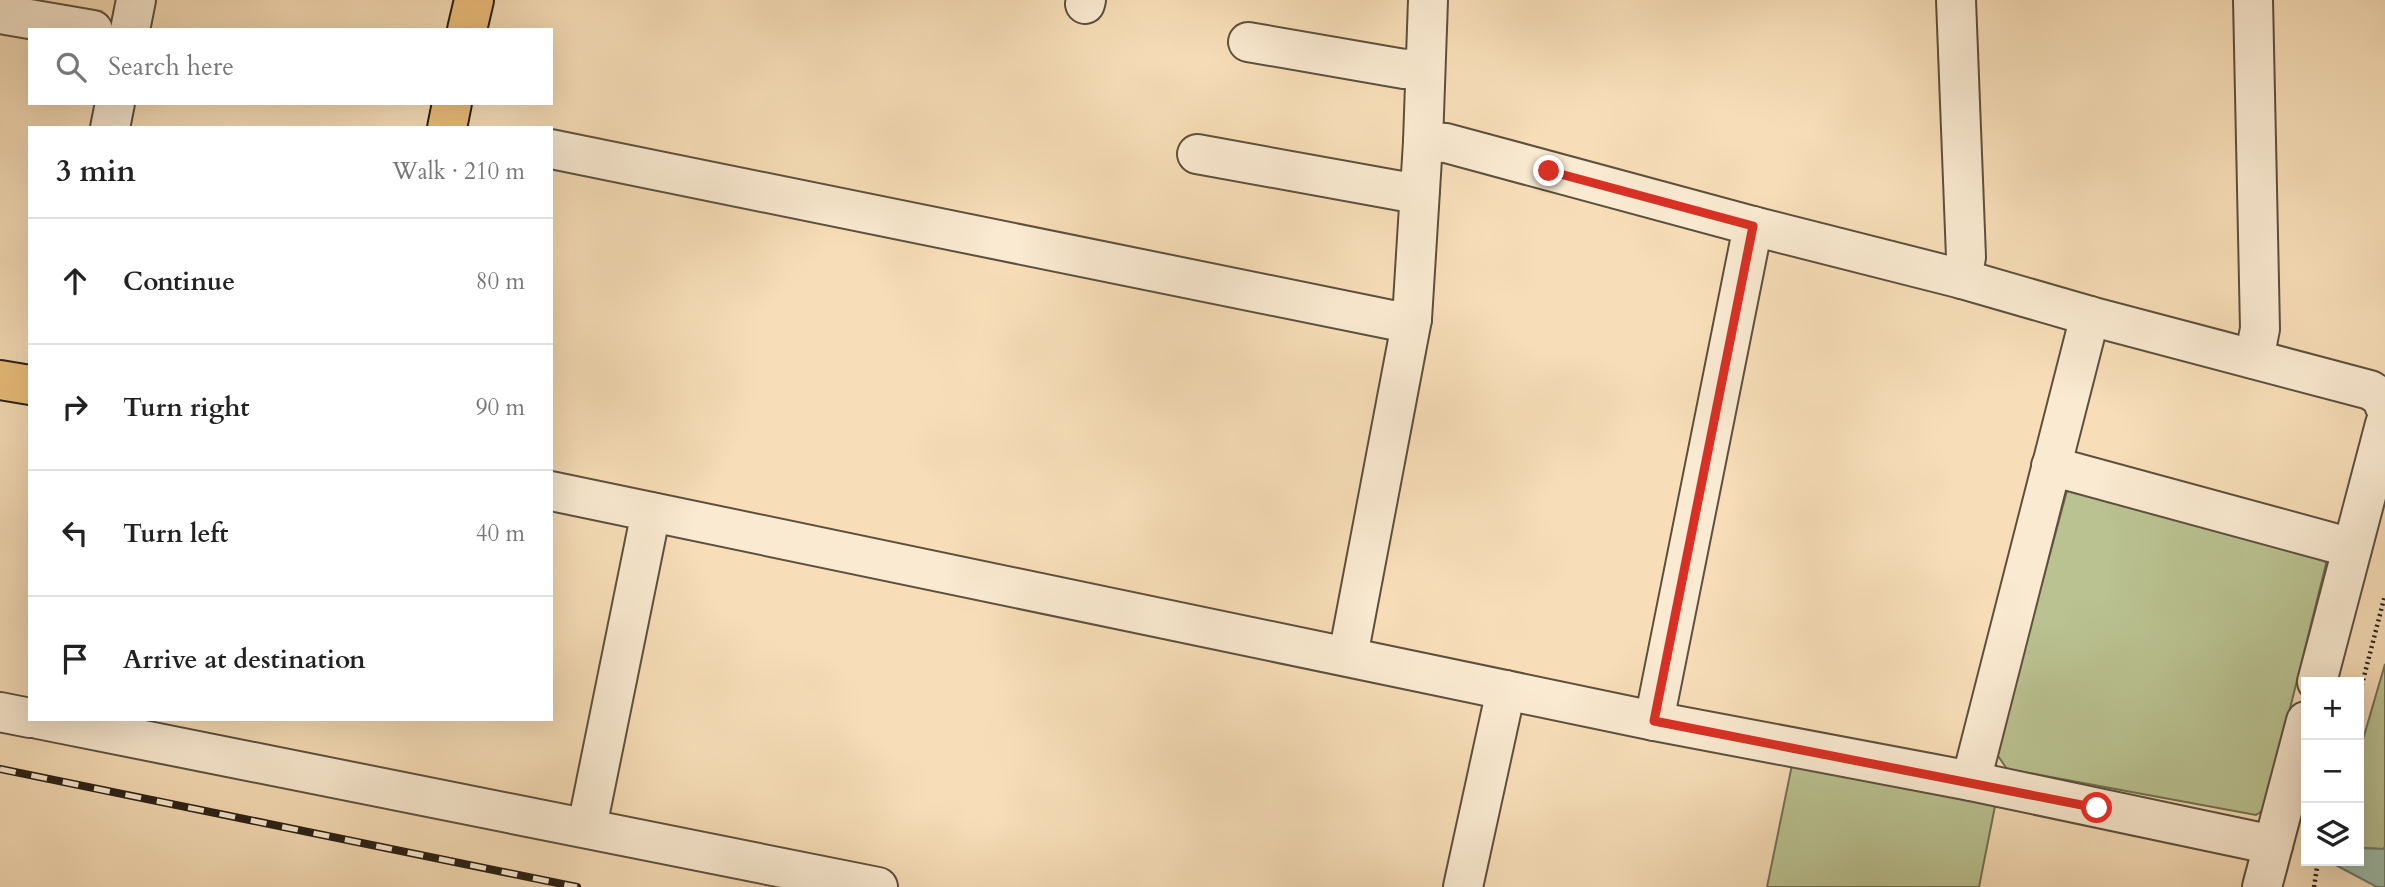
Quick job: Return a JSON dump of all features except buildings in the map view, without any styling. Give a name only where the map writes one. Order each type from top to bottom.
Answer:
[{"type":"main road","points":[[467,28],[474,0]]},
{"type":"main road","points":[[447,126],[452,105]]},
{"type":"main road","points":[[0,380],[28,385]]},
{"type":"street","points":[[130,28],[135,0]]},
{"type":"street","points":[[1348,656],[1412,319],[1423,142],[1427,0]]},
{"type":"street","points":[[1956,0],[1966,257],[1962,279]]},
{"type":"street","points":[[2253,0],[2260,329],[2254,359]]},
{"type":"street","points":[[0,14],[81,28]]},
{"type":"street","points":[[1248,41],[1405,69],[1425,67]]},
{"type":"street","points":[[110,126],[115,105]]},
{"type":"street","points":[[1423,142],[1446,143],[2370,390],[2381,397],[2385,407]]},
{"type":"street","points":[[553,149],[1392,320],[1412,319]]},
{"type":"street","points":[[1197,154],[1401,191],[1420,190]]},
{"type":"street","points":[[1654,721],[1753,226]]},
{"type":"street","points":[[1971,781],[2090,316]]},
{"type":"street","points":[[2317,677],[2385,424]]},
{"type":"street","points":[[2051,466],[2352,548]]},
{"type":"street","points":[[553,491],[1654,721],[1971,781],[2273,845]]},
{"type":"street","points":[[587,827],[651,512]]},
{"type":"street","points":[[1463,887],[1506,690]]},
{"type":"street","points":[[0,712],[28,718]]},
{"type":"street","points":[[48,721],[878,887]]},
{"type":"street","points":[[2262,887],[2301,740]]},
{"type":"path","points":[[2364,677],[2385,595]]},
{"type":"path","points":[[2314,887],[2317,866]]},
{"type":"green space","points":[[2068,487],[2322,553],[2326,564],[2265,809],[2256,815],[2007,769],[1996,753]]},
{"type":"green space","points":[[2385,664],[2384,849],[2364,848],[2364,736]]},
{"type":"green space","points":[[1793,760],[1996,801],[1979,887],[1767,887]]},
{"type":"shaded area","points":[[2385,846],[2385,887],[2377,887],[2337,866],[2364,866],[2364,848],[2384,849]]},
{"type":"railway","points":[[0,769],[577,887]]},
{"type":"route","points":[[1549,171],[1753,226],[1654,721],[1971,781],[2097,808]]}]
